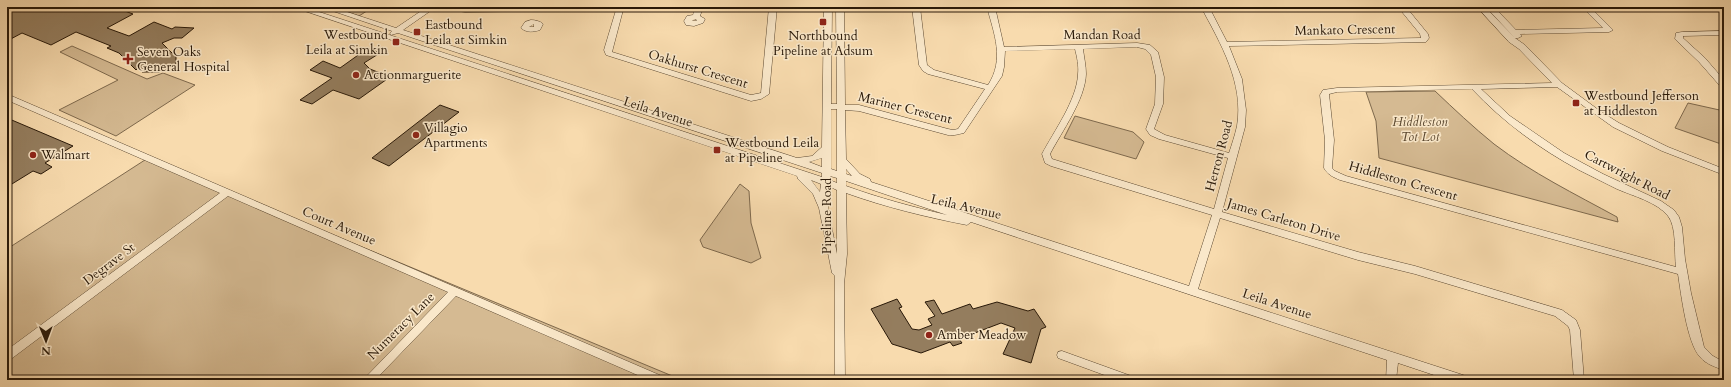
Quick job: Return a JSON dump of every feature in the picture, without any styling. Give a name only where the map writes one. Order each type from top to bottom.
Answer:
[{"type":"street","name":"Leila Avenue","points":[[297,7],[826,182],[890,205],[1013,232]]},
{"type":"street","name":"Leila Avenue","points":[[325,7],[1463,380]]},
{"type":"street","points":[[388,37],[432,7]]},
{"type":"street","points":[[443,7],[465,10],[646,7]]},
{"type":"street","points":[[696,17],[698,7]]},
{"type":"street","name":"Oakhurst Crescent","points":[[620,8],[608,50],[609,53],[751,98],[765,94],[774,7]]},
{"type":"street","name":"Pipeline Road","points":[[828,7],[826,182],[823,209],[840,282]]},
{"type":"street","name":"Pipeline Road","points":[[840,7],[842,254],[840,282],[840,380]]},
{"type":"street","points":[[916,7],[923,65],[926,69],[931,72],[990,88]]},
{"type":"street","name":"Mariner Crescent","points":[[826,106],[859,108],[953,133],[961,131],[966,126],[998,76],[1002,67],[1002,49],[991,7]]},
{"type":"street","name":"Herron Road","points":[[1193,291],[1241,127],[1243,99],[1234,66],[1225,44],[1205,7]]},
{"type":"street","name":"Mankato Crescent","points":[[1225,44],[1423,40],[1425,38],[1424,34],[1402,7]]},
{"type":"street","points":[[1481,7],[1512,40],[1522,46],[1559,85],[1582,103],[1616,125],[1665,149],[1724,172]]},
{"type":"street","points":[[1490,7],[1521,40],[1522,46]]},
{"type":"street","points":[[1514,32],[1609,30],[1586,7]]},
{"type":"street","points":[[534,22],[539,9]]},
{"type":"street","points":[[1724,33],[1682,34],[1679,35],[1679,39],[1702,60],[1724,85]]},
{"type":"street","name":"Mandan Road","points":[[1002,49],[1143,46],[1155,54],[1160,77],[1159,104],[1150,129],[1153,133],[1162,137],[1233,157]]},
{"type":"street","name":"James Carleton Drive","points":[[1079,47],[1082,67],[1081,83],[1072,105],[1046,154],[1048,161],[1217,213],[1558,312],[1572,323],[1575,330],[1579,380]]},
{"type":"street","name":"Hiddleston Crescent","points":[[1559,85],[1337,90],[1326,92],[1324,95],[1329,122],[1330,153],[1328,168],[1332,174],[1343,178],[1682,272]]},
{"type":"street","name":"Cartwright Road","points":[[1475,88],[1513,122],[1566,158],[1599,177],[1659,204],[1670,212],[1675,224],[1682,272],[1699,348],[1702,354],[1724,366]]},
{"type":"street","name":"Court Avenue","points":[[7,97],[660,380]]},
{"type":"street","points":[[789,159],[812,160],[822,155],[826,148]]},
{"type":"street","points":[[841,159],[857,176],[874,188]]},
{"type":"street","points":[[793,171],[810,184],[819,197],[823,209]]},
{"type":"street","name":"Degrave St","points":[[7,356],[227,192]]},
{"type":"street","name":"Numeracy Lane","points":[[368,380],[455,291]]},
{"type":"street","points":[[1062,355],[1119,378],[1130,380]]},
{"type":"street","points":[[1391,380],[1393,357]]},
{"type":"green space","points":[[332,7],[373,7],[359,16]]},
{"type":"green space","points":[[72,46],[147,79],[163,73],[195,85],[116,136],[59,110],[118,80],[60,52]]},
{"type":"green space","name":"Hiddleston Tot Lot","points":[[1435,91],[1508,155],[1554,183],[1617,217],[1618,222],[1379,158],[1376,121],[1366,92]]},
{"type":"green space","points":[[1688,103],[1724,111],[1724,145],[1675,128]]},
{"type":"green space","points":[[1075,116],[1133,132],[1144,142],[1136,159],[1064,138]]},
{"type":"green space","points":[[148,158],[682,380],[7,380],[7,249]]},
{"type":"green space","points":[[740,184],[749,191],[751,223],[761,258],[751,263],[703,247],[700,240]]},
{"type":"building","points":[[7,7],[114,7],[133,14],[107,28],[129,36],[154,22],[172,29],[175,27],[194,28],[182,38],[174,38],[162,43],[176,57],[176,64],[159,72],[142,72],[138,68],[136,70],[119,53],[107,48],[111,46],[76,32],[51,45],[22,33],[7,41]]},
{"type":"building","name":"Actionmarguerite","points":[[368,48],[380,53],[364,63],[370,69],[390,77],[359,99],[333,90],[312,104],[300,100],[332,78],[310,70],[323,61],[340,68]]},
{"type":"building","name":"Villagio Apartments","points":[[440,105],[459,112],[389,166],[372,158]]},
{"type":"building","name":"Walmart","points":[[7,118],[73,146],[45,163],[52,167],[41,174],[33,171],[7,187]]},
{"type":"building","name":"Amber Meadow","points":[[897,299],[902,307],[899,308],[912,329],[919,330],[932,325],[928,319],[935,316],[925,302],[934,300],[942,314],[970,304],[973,309],[997,302],[1028,311],[1034,309],[1046,327],[1041,329],[1031,363],[1003,354],[1015,328],[1001,323],[959,339],[962,343],[953,346],[950,342],[921,353],[892,344],[871,309]]},
{"type":"place","name":"Northbound Pipeline at Adsum","points":[[823,22]]},
{"type":"place","name":"Eastbound Leila at Simkin","points":[[417,32]]},
{"type":"place","name":"Westbound Leila at Simkin","points":[[396,42]]},
{"type":"place","name":"Seven Oaks General Hospital","points":[[128,59]]},
{"type":"place","name":"Actionmarguerite","points":[[356,75]]},
{"type":"place","name":"Westbound Jefferson at Hiddleston","points":[[1576,103]]},
{"type":"place","name":"Villagio Apartments","points":[[416,135]]},
{"type":"place","name":"Westbound Leila at Pipeline","points":[[717,150]]},
{"type":"place","name":"Walmart","points":[[33,155]]},
{"type":"place","name":"Amber Meadow","points":[[929,335]]}]
